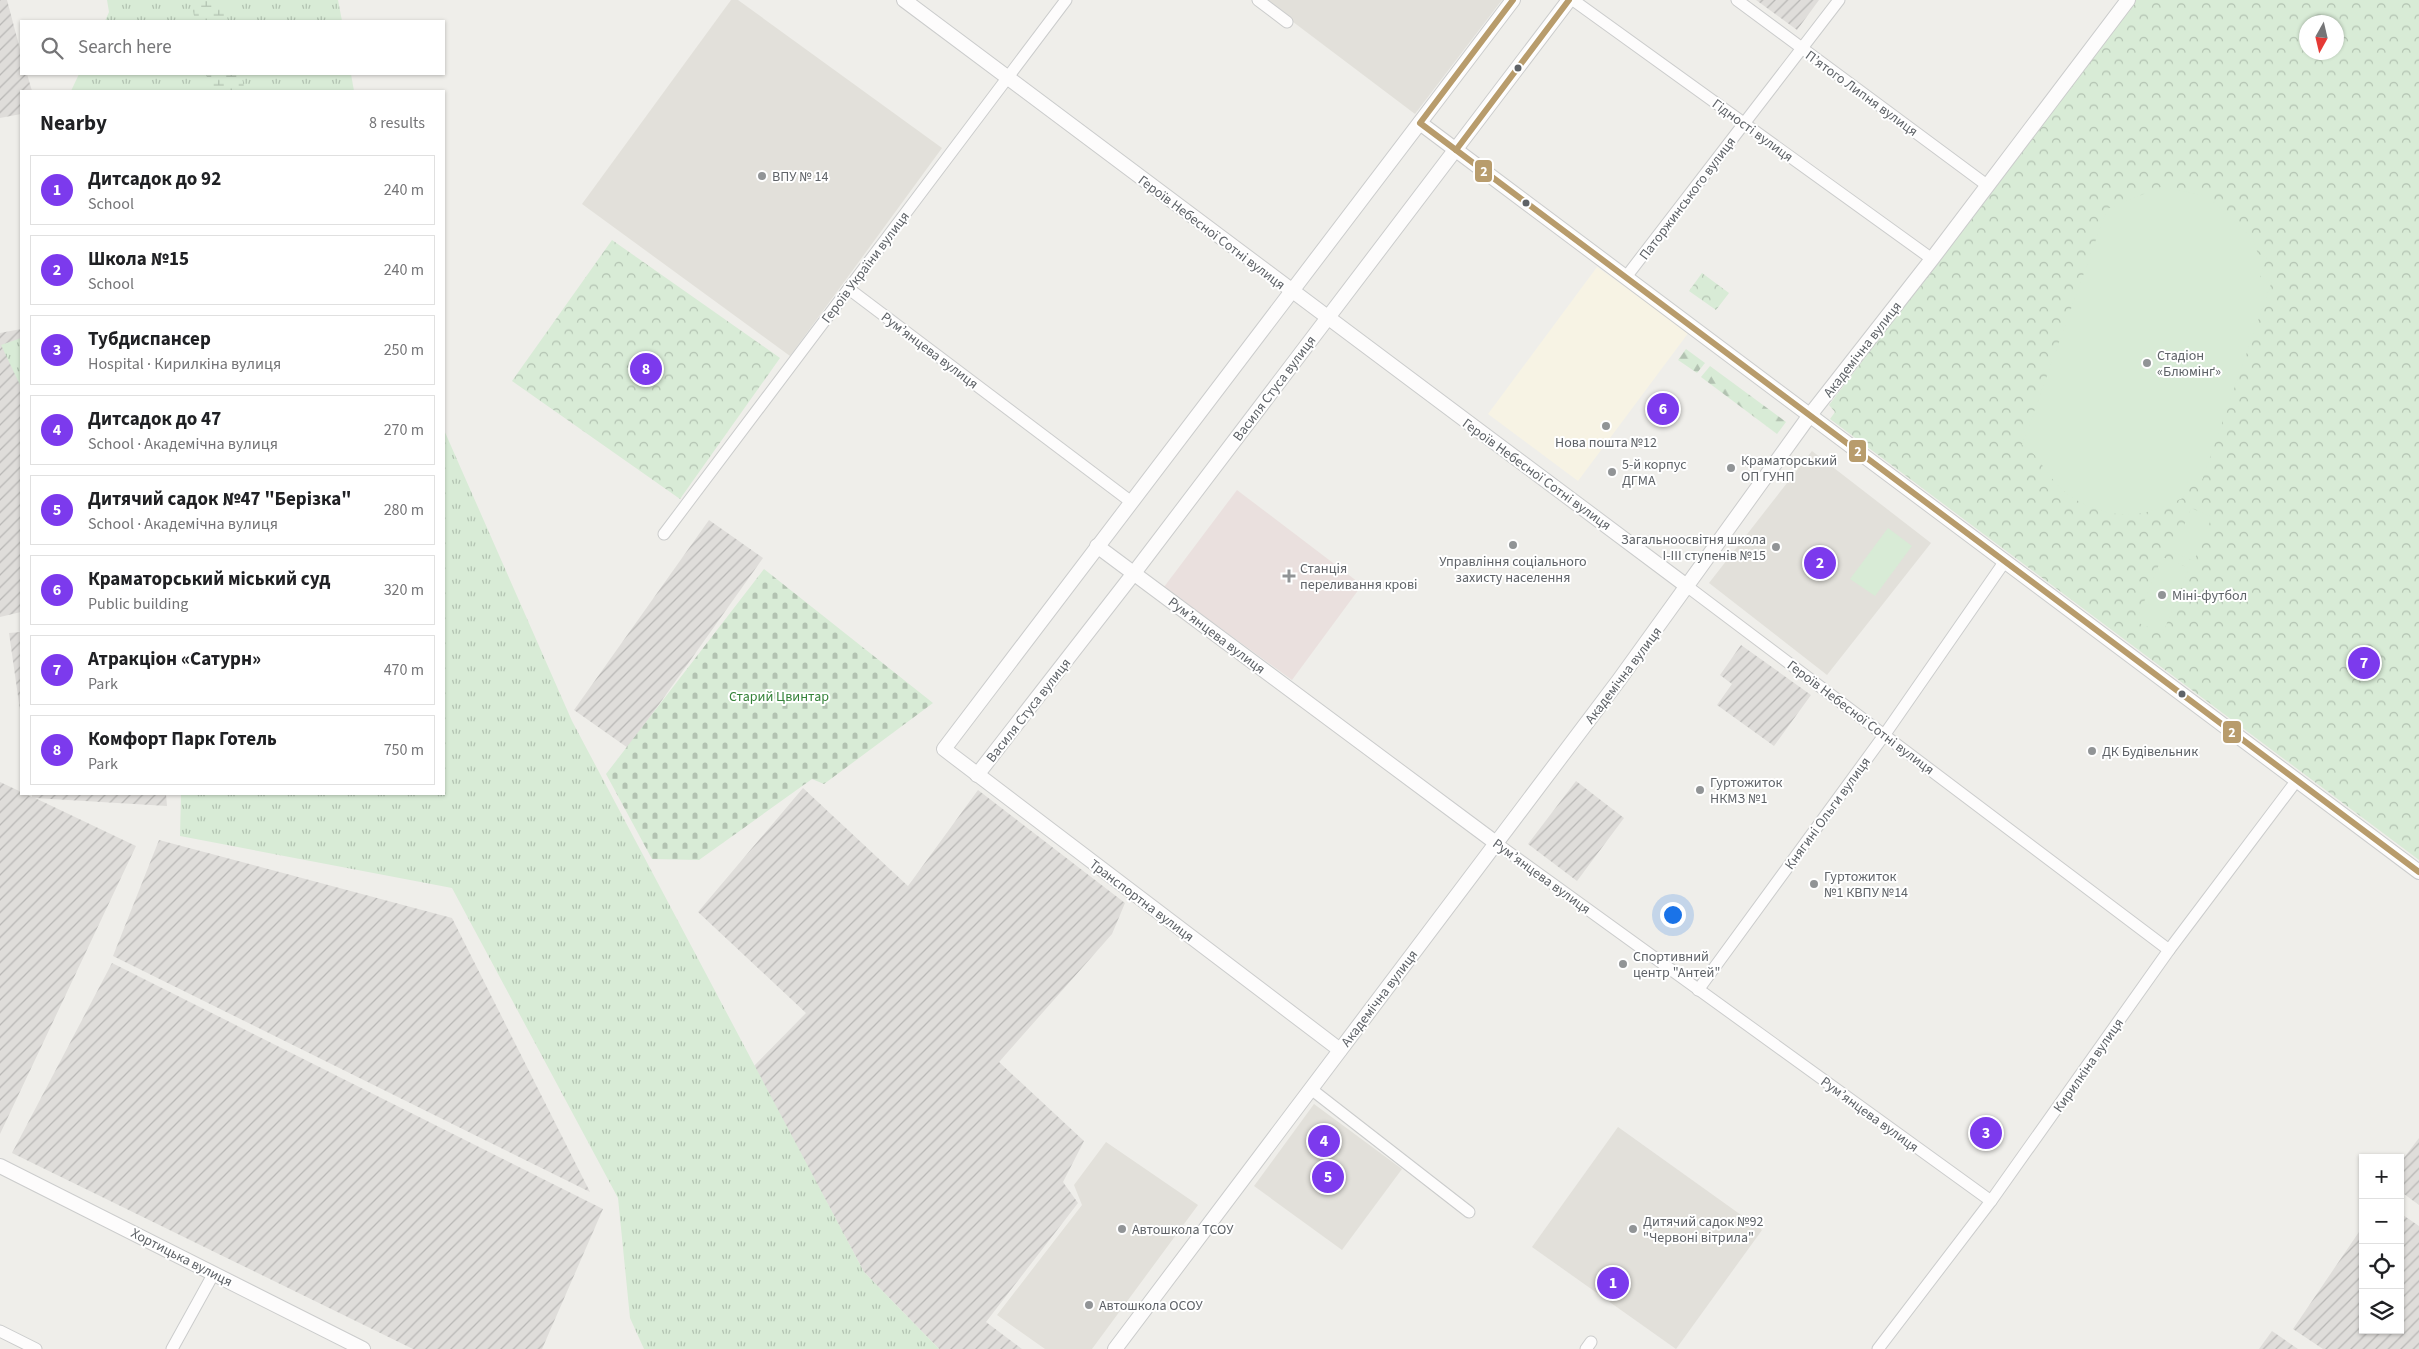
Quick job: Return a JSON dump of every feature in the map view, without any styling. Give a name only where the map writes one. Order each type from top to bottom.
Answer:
[{"type":"street","name":"Героїв Небесної Сотні вулиця","points":[[904,0],[1290,291],[1885,734],[2169,950]]},
{"type":"street","name":"Героїв України вулиця","points":[[664,534],[1066,0]]},
{"type":"street","points":[[1258,0],[1286,22]]},
{"type":"street","points":[[1097,546],[1512,0]]},
{"type":"street","name":"Василя Стуса вулиця","points":[[977,775],[1134,573],[1569,0]]},
{"type":"street","name":"Гідності вулиця","points":[[1573,0],[1932,259]]},
{"type":"street","name":"П’ятого Липня вулиця","points":[[1737,0],[1988,186]]},
{"type":"street","name":"Паторжинського вулиця","points":[[1626,277],[1839,0]]},
{"type":"street","name":"Академічна вулиця","points":[[1116,1349],[1688,587],[1810,415],[1988,186],[2128,0]]},
{"type":"street","points":[[1420,123],[2419,872]]},
{"type":"street","name":"Рум’янцева вулиця","points":[[849,289],[1130,501]]},
{"type":"street","name":"Рум’янцева вулиця","points":[[1097,546],[1496,843],[1991,1201]]},
{"type":"street","name":"Транспортна вулиця","points":[[1097,546],[944,749],[1340,1050]]},
{"type":"street","name":"Княгині Ольги вулиця","points":[[1698,990],[1885,734],[2005,561]]},
{"type":"street","name":"Кирилкіна вулиця","points":[[1878,1349],[1991,1201],[2169,950],[2297,780]]},
{"type":"street","points":[[1311,1089],[1469,1212]]},
{"type":"street","name":"Хортицька вулиця","points":[[0,1166],[363,1349]]},
{"type":"street","points":[[172,1349],[214,1273]]},
{"type":"street","points":[[0,1331],[36,1349]]},
{"type":"shaded area","points":[[0,0],[7,0],[20,49],[20,75],[27,75],[32,90],[20,90],[20,114],[0,118]]},
{"type":"shaded area","name":"ВПУ № 14","points":[[731,0],[738,0],[942,148],[790,356],[582,204]]},
{"type":"shaded area","points":[[1264,0],[1502,0],[1415,114]]},
{"type":"shaded area","points":[[1756,0],[1819,0],[1797,30]]},
{"type":"shaded area","points":[[1597,267],[1689,332],[1578,481],[1488,414]]},
{"type":"shaded area","points":[[20,329],[20,612],[0,617],[0,333]]},
{"type":"shaded area","points":[[1812,451],[1931,543],[1827,675],[1709,583]]},
{"type":"shaded area","points":[[1237,490],[1362,585],[1292,680],[1164,587]]},
{"type":"shaded area","points":[[709,520],[763,558],[628,748],[574,710]]},
{"type":"shaded area","points":[[20,632],[20,710],[9,633]]},
{"type":"shaded area","points":[[1741,645],[1811,695],[1774,746],[1717,705],[1732,684],[1720,675]]},
{"type":"shaded area","points":[[1576,781],[1624,818],[1577,881],[1528,844]]},
{"type":"shaded area","points":[[0,782],[20,791],[20,795],[32,797],[32,795],[166,795],[167,806],[35,798],[136,846],[0,1134]]},
{"type":"shaded area","points":[[803,788],[908,886],[978,790],[1125,903],[1112,934],[999,1062],[1084,1141],[1063,1182],[1078,1203],[986,1322],[1022,1349],[939,1349],[864,1272],[754,1066],[806,1013],[698,912]]},
{"type":"shaded area","points":[[159,840],[452,918],[590,1192],[113,956]]},
{"type":"shaded area","points":[[112,963],[603,1209],[542,1349],[413,1349],[12,1153]]},
{"type":"shaded area","points":[[1314,1104],[1402,1169],[1342,1250],[1254,1186]]},
{"type":"shaded area","points":[[1618,1127],[1762,1230],[1676,1349],[1532,1247]]},
{"type":"shaded area","points":[[2419,1138],[2419,1205],[2404,1194],[2404,1158]]},
{"type":"shaded area","name":"Автошкола ТСОУ","points":[[1106,1142],[1198,1205],[1092,1349],[1045,1349],[997,1315],[1082,1205],[1074,1185]]},
{"type":"shaded area","points":[[2404,1216],[2419,1226],[2419,1349],[2323,1349],[2293,1329],[2359,1232],[2359,1334],[2404,1334]]},
{"type":"shaded area","points":[[2272,1331],[2298,1349],[2259,1349]]},
{"type":"green space","points":[[107,0],[338,0],[342,20],[105,20],[109,12]]},
{"type":"green space","points":[[191,0],[223,0],[228,20],[195,20]]},
{"type":"green space","points":[[2136,0],[2419,0],[2419,860],[1830,419],[1835,412],[1829,405]]},
{"type":"green space","points":[[79,75],[351,75],[354,90],[71,90]]},
{"type":"green space","points":[[206,75],[241,75],[245,90],[211,90]]},
{"type":"green space","name":"Стадіон «Блюмінґ»","points":[[2161,187],[2207,196],[2253,239],[2258,254],[2267,257],[2260,277],[2272,281],[2201,483],[2189,479],[2183,498],[2153,510],[2135,514],[2113,513],[2091,507],[2071,497],[2055,482],[2036,457],[2022,445],[2107,209]]},
{"type":"green space","points":[[612,240],[780,358],[680,499],[512,381]]},
{"type":"green space","points":[[1702,273],[1729,293],[1716,310],[1689,291]]},
{"type":"green space","points":[[20,338],[20,385],[1,345]]},
{"type":"green space","points":[[1686,349],[1705,363],[1697,373],[1678,360]]},
{"type":"green space","points":[[1710,366],[1786,422],[1777,434],[1701,377]]},
{"type":"green space","points":[[445,432],[572,721],[864,1272],[939,1349],[644,1349],[630,1318],[618,1198],[452,888],[180,836],[181,795],[445,795]]},
{"type":"green space","points":[[2191,508],[2212,517],[2194,561],[2173,552]]},
{"type":"green space","points":[[1888,528],[1912,546],[1875,596],[1850,579]]},
{"type":"green space","name":"Міні-футбол","points":[[2162,557],[2189,568],[2163,633],[2136,622]]},
{"type":"green space","name":"Старий Цвинтар","points":[[764,569],[933,703],[824,784],[812,779],[699,860],[652,859],[606,774]]},
{"type":"transit line","name":"2","points":[[1513,0],[1420,123],[2419,872]]},
{"type":"transit line","name":"2","points":[[1456,150],[1569,0]]},
{"type":"place","name":"ВПУ № 14","points":[[762,176]]},
{"type":"place","name":"Стадіон «Блюмінґ»","points":[[2147,363]]},
{"type":"place","name":"Комфорт Парк Готель","points":[[646,369]]},
{"type":"place","name":"Краматорський міський суд","points":[[1663,409]]},
{"type":"place","name":"Нова пошта №12","points":[[1606,426]]},
{"type":"place","name":"Краматорський ОП ГУНП","points":[[1731,468]]},
{"type":"place","name":"5-й корпус ДГМА","points":[[1612,472]]},
{"type":"place","name":"Управління соціального захисту населення","points":[[1513,545]]},
{"type":"place","name":"Загальноосвітня школа І-ІІІ ступенів №15","points":[[1776,547]]},
{"type":"place","name":"Школа №15","points":[[1820,563]]},
{"type":"place","name":"Станція переливання крові","points":[[1289,576]]},
{"type":"place","name":"Міні-футбол","points":[[2162,595]]},
{"type":"place","name":"Атракціон «Сатурн»","points":[[2364,663]]},
{"type":"place","name":"ДК Будівельник","points":[[2092,751]]},
{"type":"place","name":"Гуртожиток НКМЗ №1","points":[[1700,790]]},
{"type":"place","name":"Гуртожиток №1 КВПУ №14","points":[[1814,884]]},
{"type":"place","name":"Спортивний центр \"Антей\"","points":[[1623,964]]},
{"type":"place","name":"Тубдиспансер","points":[[1986,1133]]},
{"type":"place","name":"Дитсадок до 47","points":[[1324,1141]]},
{"type":"place","name":"Дитячий садок №47 \"Берізка\"","points":[[1328,1177]]},
{"type":"place","name":"Автошкола ТСОУ","points":[[1122,1229]]},
{"type":"place","name":"Дитячий садок №92 \"Червонi вiтрила\"","points":[[1633,1229]]},
{"type":"place","name":"Дитсадок до 92","points":[[1613,1283]]},
{"type":"place","name":"Автошкола ОСОУ","points":[[1089,1305]]}]
